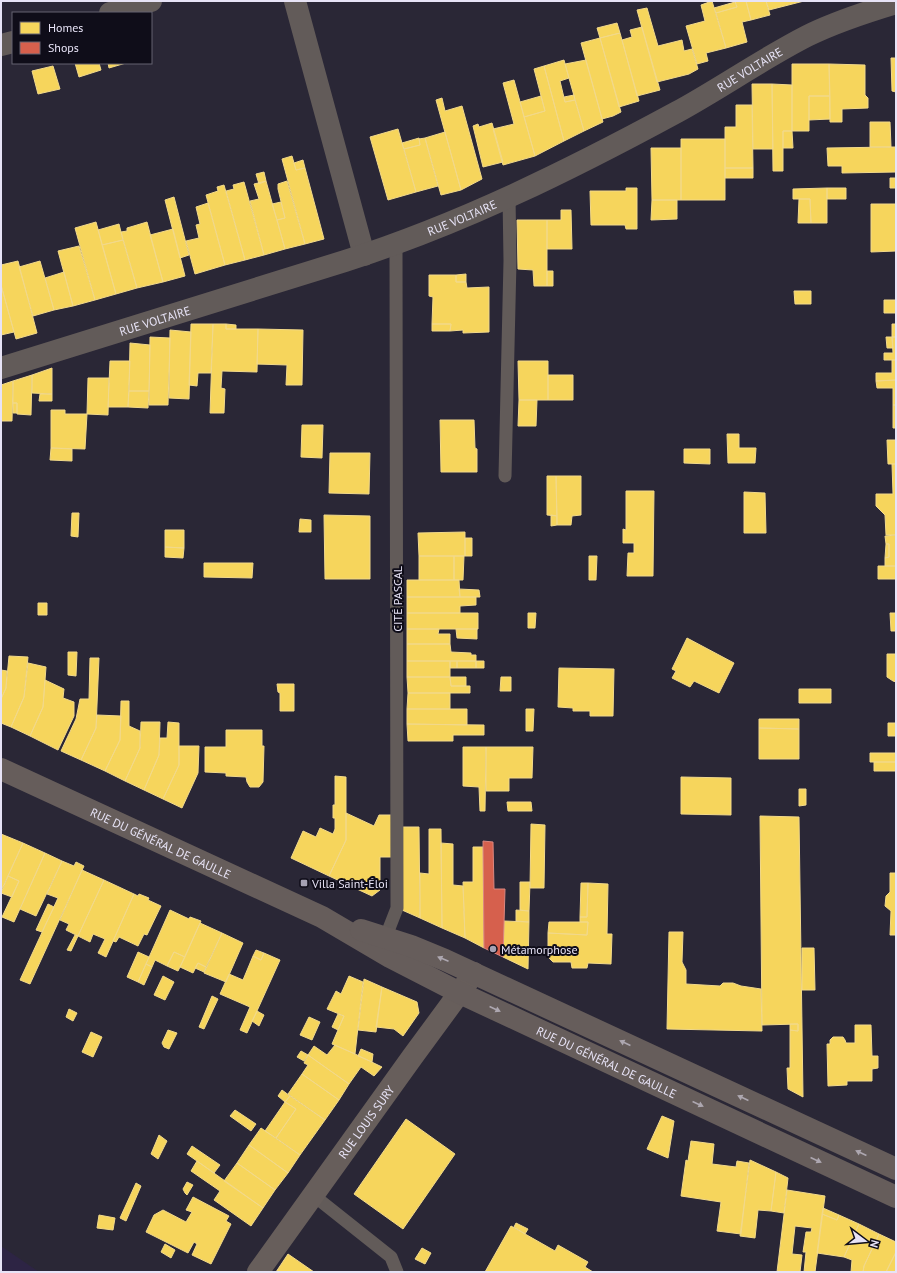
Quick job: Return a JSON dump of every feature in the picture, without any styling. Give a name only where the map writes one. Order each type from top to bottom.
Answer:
[{"type":"main road","name":"RUE DU GÉNÉRAL DE GAULLE","points":[[1,769],[383,945],[460,993],[896,1197]]},
{"type":"main road","name":"RUE DU GÉNÉRAL DE GAULLE","points":[[383,945],[411,946],[896,1169]]},
{"type":"main road","name":"RUE LOUIS SURY","points":[[258,1272],[413,1056],[474,974]]},
{"type":"street","points":[[113,12],[151,1]]},
{"type":"street","points":[[295,1],[364,255]]},
{"type":"street","name":"RUE VOLTAIRE","points":[[1,368],[396,244],[551,178],[678,111],[808,35],[896,3]]},
{"type":"street","points":[[1,45],[12,42]]},
{"type":"lane","points":[[504,476],[510,261],[509,196]]},
{"type":"lane","name":"CITÉ PASCAL","points":[[383,945],[398,908],[396,244]]},
{"type":"lane","points":[[313,1196],[390,1257],[397,1272]]},
{"type":"shaded area","points":[[1,1246],[39,1272],[1,1272]]},
{"type":"building: Homes","points":[[712,1],[726,48],[706,53],[708,61],[697,64],[686,26],[705,21],[701,5]]},
{"type":"building: Homes","points":[[735,1],[746,1],[751,20],[742,22],[747,42],[726,48],[716,13],[737,7]]},
{"type":"building: Homes","points":[[746,1],[766,1],[770,15],[751,20]]},
{"type":"building: Homes","points":[[766,1],[804,1],[769,10]]},
{"type":"building: Homes","points":[[735,2],[737,7],[716,13],[714,8]]},
{"type":"building: Homes","points":[[647,8],[658,46],[682,40],[684,51],[692,49],[698,69],[689,74],[657,82],[637,10]]},
{"type":"building: Homes","points":[[617,23],[620,33],[600,38],[597,28]]},
{"type":"building: Homes","points":[[642,27],[660,90],[637,96],[622,40],[632,37],[630,30]]},
{"type":"building: Homes","points":[[620,33],[639,101],[619,107],[600,38]]},
{"type":"building: Homes","points":[[600,38],[621,112],[602,119],[581,43]]},
{"type":"building: Homes","points":[[891,58],[896,58],[896,92],[892,91]]},
{"type":"building: Homes","points":[[564,60],[569,78],[560,81],[565,102],[575,100],[584,131],[564,141],[544,66]]},
{"type":"building: Homes","points":[[586,60],[603,122],[584,131],[565,64]]},
{"type":"building: Homes","points":[[75,64],[99,64],[101,70],[79,77]]},
{"type":"building: Homes","points":[[108,64],[123,64],[109,68]]},
{"type":"building: Homes","points":[[792,64],[829,64],[830,96],[809,96],[809,131],[792,131]]},
{"type":"building: Homes","points":[[829,64],[865,65],[865,95],[868,98],[868,108],[842,109],[842,122],[830,122]]},
{"type":"building: Homes","points":[[53,66],[60,89],[38,94],[32,71]]},
{"type":"building: Homes","points":[[544,66],[564,141],[535,156],[524,117],[545,111],[534,69]]},
{"type":"building: Homes","points":[[514,80],[535,156],[503,165],[493,129],[514,124],[503,83]]},
{"type":"building: Homes","points":[[752,84],[772,84],[773,149],[753,149]]},
{"type":"building: Homes","points":[[772,84],[792,85],[792,131],[783,131],[783,171],[773,171]]},
{"type":"building: Homes","points":[[574,95],[575,100],[565,102],[564,97]]},
{"type":"building: Homes","points":[[541,96],[545,111],[524,117],[520,102]]},
{"type":"building: Homes","points":[[809,96],[830,96],[830,119],[809,120]]},
{"type":"building: Homes","points":[[442,98],[445,111],[462,106],[482,179],[461,190],[436,100]]},
{"type":"building: Homes","points":[[736,105],[752,105],[753,168],[725,168],[725,127],[736,127]]},
{"type":"building: Homes","points":[[870,122],[890,122],[891,147],[870,147]]},
{"type":"building: Homes","points":[[492,123],[503,162],[483,167],[473,126],[478,124],[479,127]]},
{"type":"building: Homes","points":[[398,129],[416,192],[388,200],[370,137]]},
{"type":"building: Homes","points":[[783,131],[792,131],[793,148],[783,148]]},
{"type":"building: Homes","points":[[445,132],[461,190],[441,195],[425,138]]},
{"type":"building: Homes","points":[[419,138],[420,145],[404,149],[402,143]]},
{"type":"building: Homes","points":[[425,138],[438,186],[416,192],[404,149],[420,145],[419,139]]},
{"type":"building: Homes","points":[[681,139],[725,139],[725,200],[681,200]]},
{"type":"building: Homes","points":[[896,147],[896,172],[842,173],[842,166],[828,166],[827,148]]},
{"type":"building: Homes","points":[[651,148],[681,148],[681,200],[652,200]]},
{"type":"building: Homes","points":[[292,156],[296,170],[305,168],[324,239],[305,244],[282,159]]},
{"type":"building: Homes","points":[[303,160],[305,168],[296,170],[294,163]]},
{"type":"building: Homes","points":[[725,168],[753,168],[753,178],[725,178]]},
{"type":"building: Homes","points":[[264,172],[266,181],[259,184],[256,174]]},
{"type":"building: Homes","points":[[890,178],[896,178],[896,188],[890,188]]},
{"type":"building: Homes","points":[[266,181],[285,249],[264,255],[250,201],[259,199],[254,184]]},
{"type":"building: Homes","points":[[287,181],[305,244],[285,249],[277,220],[285,218],[278,184]]},
{"type":"building: Homes","points":[[244,182],[264,255],[245,260],[226,191],[234,189],[233,185]]},
{"type":"building: Homes","points":[[224,185],[245,260],[225,265],[206,195],[218,191],[217,187]]},
{"type":"building: Homes","points":[[626,188],[637,188],[637,229],[626,229],[625,225],[591,225],[590,191],[626,191]]},
{"type":"building: Homes","points":[[827,188],[827,223],[811,223],[810,199],[793,199],[793,189]]},
{"type":"building: Homes","points":[[827,188],[846,188],[846,199],[827,199]]},
{"type":"building: Homes","points":[[174,197],[189,255],[180,258],[165,200]]},
{"type":"building: Homes","points":[[799,199],[810,199],[811,223],[798,223]]},
{"type":"building: Homes","points":[[652,200],[677,200],[677,219],[651,220]]},
{"type":"building: Homes","points":[[281,202],[285,218],[277,220],[272,204]]},
{"type":"building: Homes","points":[[208,203],[225,265],[195,274],[186,241],[199,238],[196,225],[200,224],[196,207]]},
{"type":"building: Homes","points":[[871,204],[896,204],[896,251],[871,252]]},
{"type":"building: Homes","points":[[561,210],[571,210],[572,249],[547,249],[547,220],[561,220]]},
{"type":"building: Homes","points":[[517,220],[547,220],[547,286],[534,286],[533,270],[518,269]]},
{"type":"building: Homes","points":[[96,222],[116,294],[95,300],[75,228]]},
{"type":"building: Homes","points":[[147,222],[163,282],[137,288],[121,232],[127,231],[127,228]]},
{"type":"building: Homes","points":[[119,224],[123,240],[102,245],[98,230]]},
{"type":"building: Homes","points":[[173,229],[185,276],[163,282],[150,235]]},
{"type":"building: Homes","points":[[123,240],[137,288],[116,294],[102,245]]},
{"type":"building: Homes","points":[[79,246],[95,300],[73,306],[58,251]]},
{"type":"building: Homes","points":[[18,261],[37,333],[16,339],[1,285],[1,265]]},
{"type":"building: Homes","points":[[40,261],[54,310],[33,316],[19,267]]},
{"type":"building: Homes","points":[[547,271],[553,271],[553,286],[547,286]]},
{"type":"building: Homes","points":[[64,272],[73,306],[54,310],[45,278]]},
{"type":"building: Homes","points":[[466,274],[466,282],[456,282],[456,275]]},
{"type":"building: Homes","points":[[429,275],[456,275],[456,282],[466,282],[467,288],[489,287],[489,332],[463,333],[463,330],[450,331],[451,324],[432,324],[433,297],[429,296]]},
{"type":"building: Homes","points":[[1,285],[14,332],[1,335]]},
{"type":"building: Homes","points":[[794,291],[811,291],[811,304],[795,304]]},
{"type":"building: Homes","points":[[884,300],[896,300],[896,313],[884,313]]},
{"type":"building: Homes","points":[[191,324],[213,324],[211,373],[198,373],[197,386],[189,385]]},
{"type":"building: Homes","points":[[213,324],[226,324],[226,329],[258,329],[257,372],[222,371],[221,388],[225,389],[224,413],[210,413]]},
{"type":"building: Homes","points":[[226,324],[236,325],[236,329],[226,329]]},
{"type":"building: Homes","points":[[432,324],[451,324],[450,331],[432,331]]},
{"type":"building: Homes","points":[[892,324],[896,324],[896,337],[892,337]]},
{"type":"building: Homes","points":[[258,329],[303,330],[302,385],[286,385],[287,365],[257,364]]},
{"type":"building: Homes","points":[[170,330],[191,332],[189,399],[169,398]]},
{"type":"building: Homes","points":[[150,337],[170,338],[168,405],[149,405]]},
{"type":"building: Homes","points":[[886,337],[892,337],[893,348],[887,348]]},
{"type":"building: Homes","points":[[892,337],[896,337],[896,360],[884,360],[884,353],[893,353]]},
{"type":"building: Homes","points":[[130,343],[150,345],[149,391],[129,391]]},
{"type":"building: Homes","points":[[892,360],[896,360],[896,380],[876,381],[876,373],[892,373]]},
{"type":"building: Homes","points":[[110,361],[130,361],[128,407],[108,407]]},
{"type":"building: Homes","points":[[518,361],[548,361],[548,400],[519,400]]},
{"type":"building: Homes","points":[[52,368],[52,394],[32,393],[32,375]]},
{"type":"building: Homes","points":[[32,375],[31,415],[17,414],[17,403],[13,403],[13,381]]},
{"type":"building: Homes","points":[[548,375],[573,375],[573,400],[548,400]]},
{"type":"building: Homes","points":[[88,378],[109,378],[108,415],[87,414]]},
{"type":"building: Homes","points":[[896,380],[896,405],[893,405],[893,388],[877,388],[876,381]]},
{"type":"building: Homes","points":[[13,381],[12,421],[1,421],[1,385]]},
{"type":"building: Homes","points":[[129,391],[149,391],[148,408],[128,407]]},
{"type":"building: Homes","points":[[40,394],[52,394],[52,401],[39,401]]},
{"type":"building: Homes","points":[[519,400],[537,400],[536,426],[518,426]]},
{"type":"building: Homes","points":[[13,403],[17,403],[17,413],[13,413]]},
{"type":"building: Homes","points":[[893,405],[896,405],[896,428],[893,428]]},
{"type":"building: Homes","points":[[51,410],[65,410],[65,414],[87,414],[85,449],[51,448]]},
{"type":"building: Homes","points":[[440,420],[474,420],[475,448],[477,449],[477,472],[441,472]]},
{"type":"building: Homes","points":[[302,425],[323,425],[322,458],[301,457]]},
{"type":"building: Homes","points":[[727,434],[739,434],[739,448],[756,448],[755,463],[728,463]]},
{"type":"building: Homes","points":[[887,440],[896,440],[896,464],[888,464]]},
{"type":"building: Homes","points":[[51,448],[72,449],[72,461],[50,460]]},
{"type":"building: Homes","points":[[684,449],[710,449],[710,464],[684,463]]},
{"type":"building: Homes","points":[[330,453],[370,453],[369,494],[329,493]]},
{"type":"building: Homes","points":[[892,464],[896,464],[896,535],[886,535],[885,515],[876,506],[876,494],[893,494]]},
{"type":"building: Homes","points":[[547,476],[556,476],[557,516],[547,515]]},
{"type":"building: Homes","points":[[556,476],[581,476],[581,515],[572,516],[571,525],[557,525]]},
{"type":"building: Homes","points":[[626,491],[654,491],[653,576],[627,576],[628,553],[634,553],[634,543],[623,543],[623,529],[626,530]]},
{"type":"building: Homes","points":[[744,492],[765,493],[766,533],[744,533]]},
{"type":"building: Homes","points":[[72,513],[79,513],[78,537],[71,536]]},
{"type":"building: Homes","points":[[324,515],[370,516],[370,579],[325,579]]},
{"type":"building: Homes","points":[[551,515],[557,516],[557,525],[551,526]]},
{"type":"building: Homes","points":[[300,519],[311,520],[311,532],[299,532]]},
{"type":"building: Homes","points":[[165,530],[184,530],[184,548],[165,547]]},
{"type":"building: Homes","points":[[465,532],[465,556],[419,556],[418,533]]},
{"type":"building: Homes","points":[[896,535],[896,566],[885,566],[885,558],[889,557],[889,544],[886,544],[885,536]]},
{"type":"building: Homes","points":[[465,538],[472,538],[472,556],[465,556]]},
{"type":"building: Homes","points":[[886,544],[889,544],[889,557],[885,558]]},
{"type":"building: Homes","points":[[165,547],[184,548],[183,558],[165,557]]},
{"type":"building: Homes","points":[[419,556],[454,556],[454,580],[419,580]]},
{"type":"building: Homes","points":[[454,556],[464,556],[463,580],[454,580]]},
{"type":"building: Homes","points":[[589,556],[597,556],[596,580],[589,580]]},
{"type":"building: Homes","points":[[204,563],[253,563],[252,578],[204,577]]},
{"type":"building: Homes","points":[[878,566],[896,566],[896,579],[878,579]]},
{"type":"building: Homes","points":[[407,580],[459,580],[460,597],[407,597]]},
{"type":"building: Homes","points":[[459,589],[479,590],[480,597],[460,597]]},
{"type":"building: Homes","points":[[407,597],[476,597],[476,605],[460,606],[460,613],[407,613]]},
{"type":"building: Homes","points":[[38,603],[47,603],[47,615],[38,615]]},
{"type":"building: Homes","points":[[407,613],[478,613],[478,629],[407,629]]},
{"type":"building: Homes","points":[[528,613],[536,613],[535,628],[528,628]]},
{"type":"building: Homes","points":[[890,613],[896,613],[896,631],[891,631]]},
{"type":"building: Homes","points":[[407,629],[439,629],[438,634],[450,634],[450,644],[407,644]]},
{"type":"building: Homes","points":[[456,629],[477,629],[477,639],[457,638]]},
{"type":"building: Homes","points":[[687,638],[734,663],[719,693],[694,681],[690,687],[672,678],[676,671],[672,669]]},
{"type":"building: Homes","points":[[407,644],[450,644],[451,652],[471,653],[471,655],[476,655],[476,661],[407,661]]},
{"type":"building: Homes","points":[[68,652],[77,652],[76,676],[68,675]]},
{"type":"building: Homes","points":[[887,654],[896,654],[896,682],[887,677]]},
{"type":"building: Homes","points":[[9,656],[28,657],[24,697],[11,727],[1,723],[1,699],[6,688]]},
{"type":"building: Homes","points":[[90,658],[99,658],[96,728],[81,760],[61,751],[76,719],[80,699],[89,699]]},
{"type":"building: Homes","points":[[407,661],[450,661],[450,677],[407,677]]},
{"type":"building: Homes","points":[[450,661],[457,661],[457,668],[450,668]]},
{"type":"building: Homes","points":[[457,661],[476,661],[476,668],[457,668]]},
{"type":"building: Homes","points":[[476,661],[484,661],[484,668],[476,668]]},
{"type":"building: Homes","points":[[28,663],[46,667],[43,707],[30,736],[11,727],[24,697]]},
{"type":"building: Homes","points":[[559,668],[614,669],[613,716],[590,716],[590,711],[573,711],[573,708],[558,707]]},
{"type":"building: Homes","points":[[1,670],[7,671],[6,688],[1,699]]},
{"type":"building: Homes","points":[[407,677],[450,677],[451,686],[470,686],[470,693],[408,693]]},
{"type":"building: Homes","points":[[450,677],[466,677],[466,686],[451,686]]},
{"type":"building: Homes","points":[[501,677],[511,677],[511,691],[500,691]]},
{"type":"building: Homes","points":[[45,680],[64,689],[63,698],[74,702],[74,716],[58,750],[30,736],[43,707]]},
{"type":"building: Homes","points":[[277,684],[294,684],[294,711],[280,711],[280,693],[278,692]]},
{"type":"building: Homes","points":[[799,689],[831,689],[831,703],[799,703]]},
{"type":"building: Homes","points":[[408,693],[450,693],[450,709],[407,709]]},
{"type":"building: Homes","points":[[121,701],[129,701],[129,726],[140,731],[140,748],[125,781],[105,771],[120,740]]},
{"type":"building: Homes","points":[[407,709],[467,709],[467,725],[407,724]]},
{"type":"building: Homes","points":[[526,709],[534,709],[533,731],[526,731]]},
{"type":"building: Homes","points":[[97,715],[121,716],[120,740],[105,771],[81,760],[96,728]]},
{"type":"building: Homes","points":[[759,719],[799,719],[799,729],[759,728]]},
{"type":"building: Homes","points":[[141,722],[160,722],[159,755],[144,790],[125,781],[140,748]]},
{"type":"building: Homes","points":[[168,722],[179,723],[179,765],[163,799],[144,790],[159,755],[160,738],[167,738]]},
{"type":"building: Homes","points":[[888,723],[896,723],[896,736],[888,736]]},
{"type":"building: Homes","points":[[407,724],[484,725],[484,735],[453,735],[453,741],[408,741]]},
{"type":"building: Homes","points":[[759,728],[799,729],[799,759],[759,759]]},
{"type":"building: Homes","points":[[226,730],[262,730],[262,746],[264,746],[263,782],[259,787],[250,787],[246,777],[226,776],[226,773],[205,772],[205,747],[226,747]]},
{"type":"building: Homes","points":[[179,746],[199,746],[198,773],[182,808],[163,799],[179,765]]},
{"type":"building: Homes","points":[[463,747],[486,747],[485,811],[480,811],[479,787],[463,786]]},
{"type":"building: Homes","points":[[486,747],[533,747],[532,778],[509,778],[509,791],[486,791]]},
{"type":"building: Homes","points":[[870,753],[896,753],[896,762],[870,762]]},
{"type":"building: Homes","points":[[874,762],[896,762],[896,771],[874,771]]},
{"type":"building: Homes","points":[[335,776],[346,777],[346,840],[329,876],[291,858],[303,831],[316,837],[320,828],[333,834],[335,829],[333,805],[335,805]]},
{"type":"building: Homes","points":[[681,777],[731,778],[731,815],[681,814]]},
{"type":"building: Homes","points":[[799,789],[806,789],[806,805],[799,806]]},
{"type":"building: Homes","points":[[507,802],[531,802],[532,811],[508,811]]},
{"type":"building: Homes","points":[[346,813],[374,826],[379,815],[395,815],[395,857],[380,857],[380,890],[372,896],[329,876],[346,840]]},
{"type":"building: Homes","points":[[760,816],[799,817],[803,1097],[788,1089],[787,1068],[790,1068],[790,1030],[798,1031],[798,1024],[762,1025]]},
{"type":"building: Homes","points":[[531,824],[545,825],[544,888],[530,888]]},
{"type":"building: Homes","points":[[401,827],[419,827],[420,918],[402,910]]},
{"type":"building: Homes","points":[[429,829],[441,829],[442,928],[420,918],[420,873],[429,874]]},
{"type":"building: Homes","points":[[1,834],[23,843],[1,891]]},
{"type":"building: Homes","points":[[23,843],[45,853],[14,922],[2,917],[19,881],[8,876]]},
{"type":"building: Homes","points":[[441,843],[453,844],[453,885],[463,886],[465,938],[442,928]]},
{"type":"building: Homes","points":[[473,847],[483,847],[484,948],[465,938],[463,882],[473,882]]},
{"type":"building: Homes","points":[[45,853],[62,861],[36,916],[20,909]]},
{"type":"building: Homes","points":[[62,861],[74,866],[76,862],[84,866],[30,984],[20,980],[58,898],[47,894]]},
{"type":"building: Homes","points":[[82,870],[104,880],[78,936],[66,930],[69,924],[60,920]]},
{"type":"building: Homes","points":[[890,873],[896,873],[896,935],[890,935],[891,911],[885,906],[886,896],[890,892]]},
{"type":"building: Homes","points":[[8,876],[19,881],[12,897],[1,893]]},
{"type":"building: Homes","points":[[104,880],[134,894],[106,957],[98,953],[105,939],[93,934],[90,942],[78,936]]},
{"type":"building: Homes","points":[[520,882],[530,882],[529,911],[520,910]]},
{"type":"building: Homes","points":[[581,883],[588,883],[587,917],[580,917]]},
{"type":"building: Homes","points":[[588,883],[608,884],[607,934],[612,934],[611,964],[588,963],[587,968],[572,968],[571,962],[553,962],[548,957],[548,933],[587,935],[588,922],[580,922],[580,917],[587,917]]},
{"type":"building: Homes","points":[[134,894],[138,896],[139,894],[149,898],[148,900],[161,906],[147,935],[144,934],[138,946],[119,937],[116,942],[113,941]]},
{"type":"building: Homes","points":[[48,904],[54,907],[42,932],[36,930]]},
{"type":"building: Homes","points":[[170,910],[189,919],[190,917],[201,921],[185,957],[174,952],[167,966],[155,960],[152,967],[146,964]]},
{"type":"building: Homes","points":[[516,910],[529,911],[529,922],[516,921]]},
{"type":"building: Homes","points":[[504,921],[529,922],[528,969],[503,957]]},
{"type":"building: Homes","points":[[549,922],[588,922],[587,935],[548,933]]},
{"type":"building: Homes","points":[[200,923],[222,933],[206,967],[198,963],[193,973],[180,967]]},
{"type":"building: Homes","points":[[669,932],[683,932],[682,962],[686,970],[686,984],[720,986],[723,983],[733,983],[741,986],[761,989],[762,1031],[667,1029]]},
{"type":"building: Homes","points":[[222,933],[243,943],[226,982],[204,973]]},
{"type":"building: Homes","points":[[75,935],[78,936],[71,951],[67,950]]},
{"type":"building: Homes","points":[[802,948],[814,948],[815,990],[802,990]]},
{"type":"building: Homes","points":[[256,950],[264,953],[261,960],[253,956]]},
{"type":"building: Homes","points":[[138,952],[149,957],[138,982],[127,977]]},
{"type":"building: Homes","points":[[174,952],[185,957],[178,971],[167,966]]},
{"type":"building: Homes","points":[[264,953],[280,960],[247,1033],[240,1030],[250,1007],[220,994],[229,974],[243,980],[253,956],[261,960]]},
{"type":"building: Homes","points":[[198,963],[206,967],[204,972],[195,968]]},
{"type":"building: Homes","points":[[146,964],[152,967],[144,985],[138,982]]},
{"type":"building: Homes","points":[[163,976],[174,982],[165,1000],[154,995]]},
{"type":"building: Homes","points":[[349,976],[363,982],[355,1054],[332,1044],[344,1016],[327,1009],[336,991],[341,994]]},
{"type":"building: Homes","points":[[364,979],[382,987],[376,1032],[358,1030]]},
{"type":"building: Homes","points":[[382,987],[417,1002],[419,1013],[403,1036],[394,1029],[376,1027]]},
{"type":"building: Homes","points":[[212,996],[218,999],[204,1029],[199,1027]]},
{"type":"building: Homes","points":[[69,1009],[77,1013],[73,1021],[66,1017]]},
{"type":"building: Homes","points":[[257,1011],[264,1015],[259,1026],[252,1021]]},
{"type":"building: Homes","points":[[338,1014],[344,1016],[338,1030],[332,1027]]},
{"type":"building: Homes","points":[[309,1017],[320,1022],[312,1040],[300,1035]]},
{"type":"building: Homes","points":[[790,1024],[798,1024],[798,1031],[790,1030]]},
{"type":"building: Homes","points":[[855,1025],[871,1025],[872,1056],[878,1056],[878,1068],[872,1069],[872,1081],[847,1081],[847,1085],[828,1086],[827,1044],[830,1044],[830,1040],[833,1037],[843,1037],[846,1043],[855,1043]]},
{"type":"building: Homes","points":[[168,1030],[177,1033],[169,1049],[164,1047],[162,1043]]},
{"type":"building: Homes","points":[[91,1032],[102,1037],[93,1057],[82,1052]]},
{"type":"building: Homes","points":[[335,1045],[382,1067],[374,1076],[361,1067],[349,1084],[308,1055],[314,1046],[327,1055]]},
{"type":"building: Homes","points":[[361,1049],[373,1054],[372,1062],[358,1056]]},
{"type":"building: Homes","points":[[301,1051],[308,1055],[304,1061],[297,1057]]},
{"type":"building: Homes","points":[[308,1055],[349,1084],[339,1100],[302,1074],[308,1065],[304,1063]]},
{"type":"building: Homes","points":[[302,1074],[339,1100],[325,1120],[288,1094]]},
{"type":"building: Homes","points":[[282,1090],[290,1096],[285,1102],[278,1096]]},
{"type":"building: Homes","points":[[290,1096],[325,1120],[300,1155],[276,1138],[296,1109],[285,1102]]},
{"type":"building: Homes","points":[[285,1102],[296,1109],[276,1138],[265,1131]]},
{"type":"building: Homes","points":[[235,1110],[256,1124],[251,1131],[230,1116]]},
{"type":"building: Homes","points":[[662,1116],[674,1121],[668,1158],[647,1149]]},
{"type":"building: Homes","points":[[406,1119],[455,1154],[403,1229],[354,1194]]},
{"type":"building: Homes","points":[[261,1128],[300,1155],[288,1173],[249,1145]]},
{"type":"building: Homes","points":[[159,1135],[167,1141],[158,1159],[151,1154]]},
{"type":"building: Homes","points":[[691,1141],[714,1144],[712,1164],[736,1167],[737,1161],[749,1163],[741,1234],[717,1231],[721,1202],[681,1196],[686,1160],[688,1161]]},
{"type":"building: Homes","points":[[249,1145],[288,1173],[275,1190],[237,1163]]},
{"type":"building: Homes","points":[[192,1146],[220,1165],[214,1173],[187,1154]]},
{"type":"building: Homes","points":[[750,1160],[776,1172],[771,1211],[758,1210],[755,1238],[740,1236]]},
{"type":"building: Homes","points":[[197,1161],[263,1208],[251,1226],[214,1200],[220,1191],[191,1171]]},
{"type":"building: Homes","points":[[237,1163],[275,1190],[263,1208],[224,1181]]},
{"type":"building: Homes","points":[[776,1172],[788,1178],[784,1213],[771,1211]]},
{"type":"building: Homes","points":[[187,1182],[193,1185],[187,1195],[183,1189]]},
{"type":"building: Homes","points":[[136,1183],[141,1186],[126,1221],[120,1218]]},
{"type":"building: Homes","points":[[787,1190],[825,1196],[815,1272],[804,1272],[806,1252],[803,1252],[806,1232],[811,1232],[812,1228],[795,1226],[792,1254],[802,1255],[800,1272],[777,1272]]},
{"type":"building: Homes","points":[[193,1197],[229,1216],[226,1221],[231,1224],[211,1264],[192,1255],[197,1244],[194,1242],[188,1253],[146,1232],[154,1215],[163,1210],[186,1222],[192,1212],[186,1210]]},
{"type":"building: Homes","points":[[823,1208],[839,1215],[837,1220],[822,1214]]},
{"type":"building: Homes","points":[[822,1214],[837,1220],[839,1215],[859,1224],[844,1257],[817,1253]]},
{"type":"building: Homes","points":[[99,1215],[115,1218],[113,1230],[97,1228]]},
{"type":"building: Homes","points":[[516,1223],[528,1229],[525,1234],[514,1227]]},
{"type":"building: Homes","points":[[859,1224],[879,1234],[864,1266],[863,1272],[851,1272],[852,1260],[844,1257]]},
{"type":"building: Homes","points":[[511,1226],[555,1251],[558,1245],[588,1262],[585,1267],[593,1272],[485,1272]]},
{"type":"building: Homes","points":[[879,1234],[896,1242],[896,1252],[886,1272],[863,1272],[864,1266]]},
{"type":"building: Homes","points":[[165,1244],[175,1250],[171,1258],[161,1252]]},
{"type":"building: Homes","points":[[422,1248],[431,1253],[425,1264],[415,1259]]},
{"type":"building: Homes","points":[[896,1252],[896,1272],[886,1272]]},
{"type":"building: Homes","points":[[288,1254],[314,1272],[276,1272]]},
{"type":"building: Shops","points":[[483,841],[493,842],[494,889],[505,889],[503,957],[484,948]]},
{"type":"place","name":"Villa Saint-Éloi","points":[[304,883]]},
{"type":"place","name":"Métamorphose","points":[[493,949]]}]
